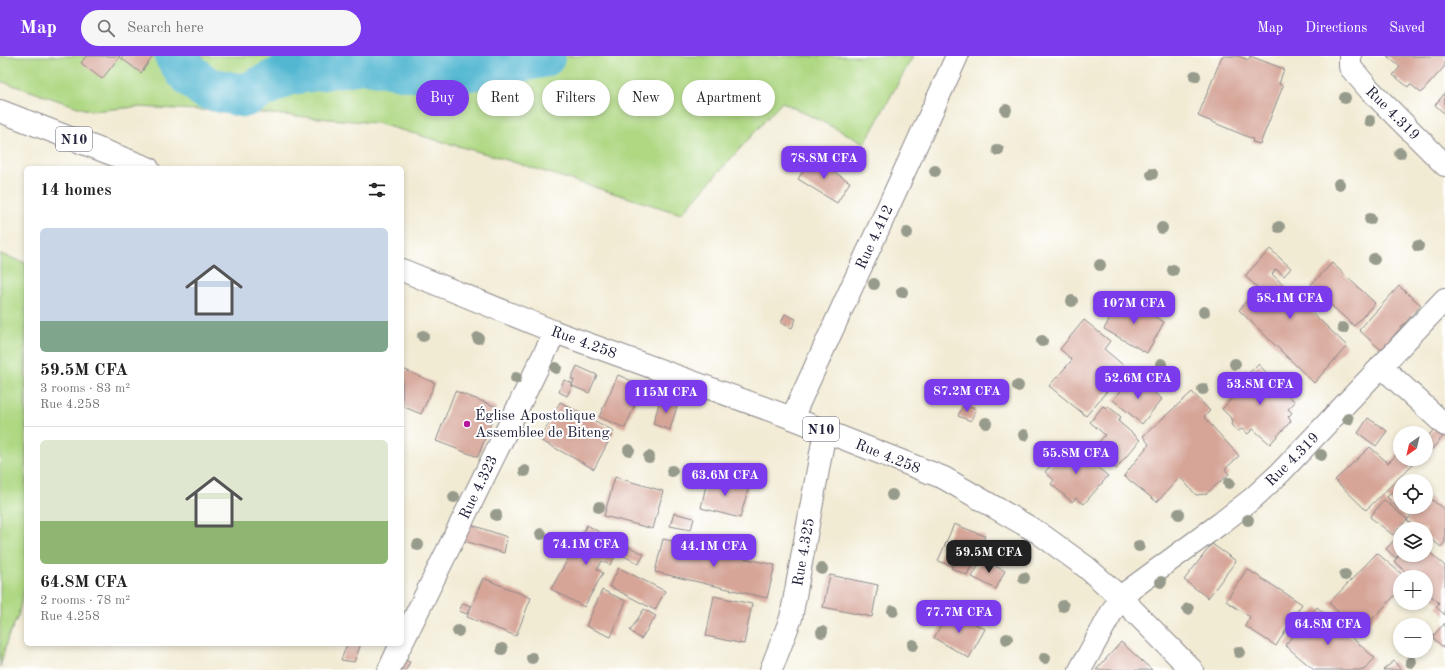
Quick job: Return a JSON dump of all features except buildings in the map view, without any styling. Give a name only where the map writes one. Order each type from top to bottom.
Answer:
[{"type":"main road","name":"Rue 4.412","points":[[792,418],[957,56]]},
{"type":"main road","name":"Rue 4.319","points":[[1350,56],[1350,67],[1369,90],[1445,165]]},
{"type":"main road","name":"N10","points":[[0,111],[143,166]]},
{"type":"main road","name":"Rue 4.258","points":[[404,271],[555,332],[826,431],[950,482],[1039,533],[1086,567],[1120,597],[1192,670]]},
{"type":"main road","name":"Rue 4.319","points":[[1120,597],[1252,499],[1280,473],[1445,299]]},
{"type":"main road","name":"Rue 4.323","points":[[404,639],[555,332]]},
{"type":"main road","points":[[1381,366],[1445,424]]},
{"type":"main road","name":"Rue 4.325","points":[[771,670],[791,618],[826,431]]},
{"type":"main road","points":[[1080,670],[1120,597]]},
{"type":"main road","name":"Rue 4.323","points":[[388,670],[400,646]]},
{"type":"green space","points":[[0,56],[913,56],[865,143],[782,102],[775,110],[775,80],[682,80],[682,116],[769,116],[681,214],[497,157],[376,123],[260,113],[137,107],[90,111],[0,81]]},
{"type":"green space","points":[[0,254],[24,262],[24,590],[18,616],[8,637],[0,667]]},
{"type":"waterway","points":[[176,56],[187,72],[206,88],[244,96],[288,74],[365,62],[440,75],[544,56]]},
{"type":"place","name":"Église Apostolique Assemblee de Biteng","points":[[467,424]]}]
